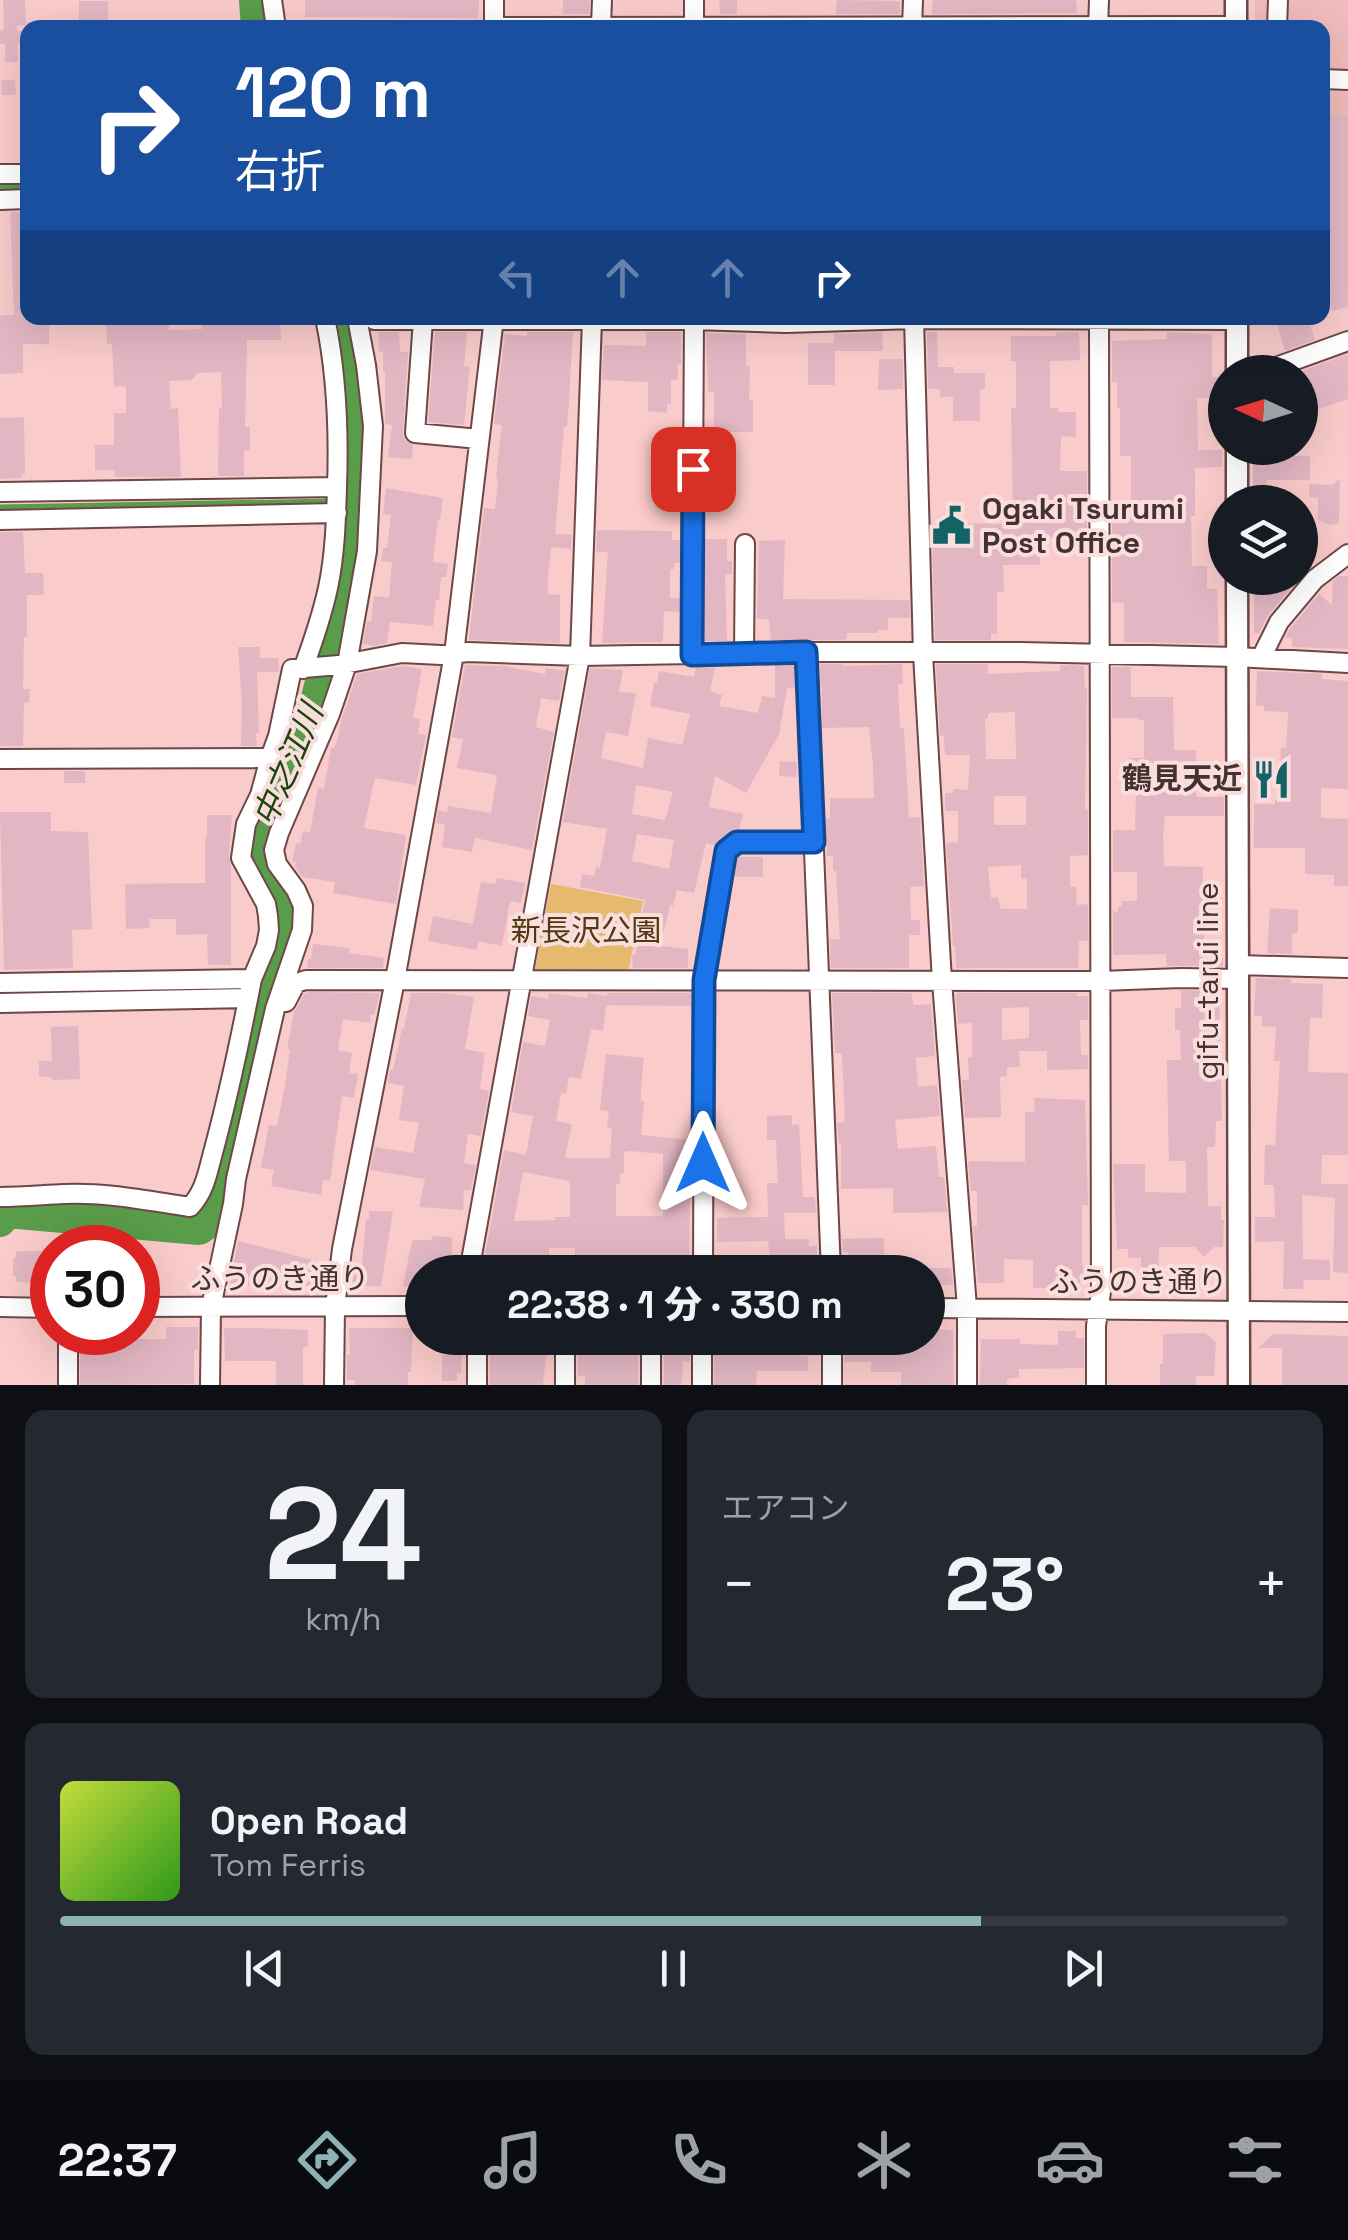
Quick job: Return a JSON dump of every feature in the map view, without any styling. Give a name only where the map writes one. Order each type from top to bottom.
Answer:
[{"type":"main road","points":[[1237,325],[1237,355]]},
{"type":"main road","name":"gifu-tarui line","points":[[1237,595],[1239,1385]]},
{"type":"street","points":[[307,669],[329,584],[337,514],[339,438],[326,325]]},
{"type":"street","points":[[210,1385],[211,1307],[236,1179],[276,1009],[302,930],[303,906],[277,864],[274,850],[330,714],[367,551],[373,426],[366,325]]},
{"type":"street","points":[[414,325],[414,433],[479,440]]},
{"type":"street","points":[[334,1385],[334,1306],[342,1248],[454,654],[493,325]]},
{"type":"street","points":[[472,1255],[580,656],[592,325]]},
{"type":"street","points":[[692,655],[694,325]]},
{"type":"street","points":[[914,325],[923,654],[966,1308],[967,1385]]},
{"type":"street","points":[[1096,1385],[1096,1326],[1100,1311],[1099,325]]},
{"type":"street","points":[[1309,355],[1348,341]]},
{"type":"street","points":[[0,492],[337,487]]},
{"type":"street","points":[[0,520],[337,514]]},
{"type":"street","points":[[744,654],[746,544]]},
{"type":"street","points":[[1260,658],[1279,622],[1314,580],[1348,554]]},
{"type":"street","points":[[0,1197],[100,1195],[190,1207],[198,1198],[206,1180],[252,979],[269,930],[266,904],[241,858],[242,842],[278,736],[292,669],[402,653],[468,652],[580,656],[1021,652],[1348,662]]},
{"type":"street","points":[[806,652],[830,1255]]},
{"type":"street","points":[[0,759],[270,758]]},
{"type":"street","points":[[703,1255],[704,980],[726,851],[737,842],[814,842]]},
{"type":"street","points":[[271,1030],[296,983],[306,980],[1100,981],[1348,968]]},
{"type":"street","points":[[0,983],[252,979]]},
{"type":"street","points":[[0,1003],[248,998]]},
{"type":"street","name":"ふうのき通り","points":[[160,1307],[405,1306]]},
{"type":"street","points":[[4,1307],[30,1308]]},
{"type":"street","name":"ふうのき通り","points":[[945,1308],[1348,1312]]},
{"type":"street","points":[[68,1355],[68,1385]]},
{"type":"street","points":[[477,1355],[477,1385]]},
{"type":"street","points":[[564,1355],[565,1385]]},
{"type":"street","points":[[651,1355],[651,1385]]},
{"type":"street","points":[[702,1355],[702,1385]]},
{"type":"street","points":[[832,1355],[832,1385]]},
{"type":"shaded area","points":[[1255,0],[1348,0],[1348,194],[1330,193],[1330,20],[1255,20]]},
{"type":"green space","name":"新長沢公園","points":[[551,884],[643,901],[628,972],[535,970]]},
{"type":"building","points":[[3,0],[25,0],[26,20],[20,20],[17,26],[18,62],[5,62],[5,44],[0,44],[0,31],[4,29]]},
{"type":"building","points":[[305,0],[479,0],[478,18],[305,17]]},
{"type":"building","points":[[563,0],[590,0],[589,14],[563,14]]},
{"type":"building","points":[[719,0],[737,0],[737,14],[720,14]]},
{"type":"building","points":[[837,0],[900,1],[900,14],[836,14]]},
{"type":"building","points":[[933,0],[1076,0],[1077,13],[932,14]]},
{"type":"building","points":[[79,1],[108,1],[108,20],[79,20]]},
{"type":"building","points":[[1,80],[15,80],[16,95],[2,95]]},
{"type":"building","points":[[1330,115],[1348,116],[1348,307],[1332,311]]},
{"type":"building","points":[[10,212],[20,212],[20,325],[49,325],[49,344],[23,344],[23,373],[0,374],[0,315],[14,315]]},
{"type":"building","points":[[106,325],[169,325],[169,330],[202,329],[202,325],[280,325],[281,340],[247,340],[245,427],[250,427],[250,450],[244,451],[244,476],[218,476],[221,372],[169,381],[171,409],[178,408],[181,477],[115,477],[115,470],[95,470],[95,445],[114,445],[114,413],[126,413],[126,386],[114,387],[112,344],[107,344]]},
{"type":"building","points":[[1277,325],[1310,325],[1315,340],[1285,351]]},
{"type":"building","points":[[378,332],[399,332],[400,352],[408,352],[403,432],[404,439],[413,445],[412,459],[388,457],[392,425],[385,424],[385,371]]},
{"type":"building","points":[[435,332],[467,332],[464,366],[470,367],[464,425],[428,422]]},
{"type":"building","points":[[527,332],[573,332],[555,534],[572,535],[571,549],[551,547],[548,579],[548,594],[560,595],[560,643],[469,640],[484,508],[495,509],[502,425],[494,424],[505,334],[527,336]]},
{"type":"building","points":[[646,332],[681,332],[681,364],[678,380],[671,380],[667,413],[648,411],[648,382],[602,380],[604,345],[646,346]]},
{"type":"building","points":[[882,332],[883,351],[835,351],[835,385],[808,385],[808,343],[834,343],[834,334]]},
{"type":"building","points":[[927,332],[937,332],[938,367],[954,367],[954,373],[985,373],[985,389],[980,389],[980,421],[953,421],[953,397],[940,397],[940,389],[928,389]]},
{"type":"building","points":[[1056,332],[1079,332],[1080,360],[1050,361],[1050,408],[1076,412],[1076,437],[1061,436],[1060,471],[1087,471],[1087,540],[1040,538],[1040,565],[1003,565],[1004,592],[997,592],[997,634],[991,634],[991,640],[935,640],[935,529],[946,529],[946,523],[1010,524],[1011,408],[1016,408],[1016,361],[1011,361],[1011,336],[1056,336]]},
{"type":"building","points":[[1167,332],[1212,334],[1208,398],[1197,398],[1198,450],[1208,450],[1208,465],[1222,467],[1195,468],[1192,566],[1207,566],[1208,595],[1217,595],[1219,644],[1124,642],[1124,603],[1112,602],[1112,504],[1131,504],[1131,456],[1120,456],[1120,408],[1117,382],[1112,382],[1112,341],[1167,339]]},
{"type":"building","points":[[706,333],[746,334],[753,432],[714,432],[714,392],[708,392]]},
{"type":"building","points":[[1348,354],[1348,399],[1318,409],[1318,365]]},
{"type":"building","points":[[879,359],[903,359],[903,389],[878,390]]},
{"type":"building","points":[[24,417],[25,474],[22,478],[0,479],[0,418]]},
{"type":"building","points":[[1253,465],[1310,465],[1310,480],[1267,480],[1266,485],[1253,485]]},
{"type":"building","points":[[1340,479],[1339,523],[1331,525],[1318,520],[1318,485],[1309,484],[1331,485]]},
{"type":"building","points":[[386,488],[443,498],[433,562],[448,564],[446,577],[441,577],[433,626],[390,622],[387,643],[374,646],[363,644],[367,621],[371,622],[374,596],[389,598],[392,562],[381,561],[383,548],[387,548],[391,515],[383,514]]},
{"type":"building","points":[[597,530],[672,531],[672,540],[680,540],[680,563],[670,569],[670,598],[680,598],[680,612],[664,611],[661,642],[602,643],[608,552],[596,552]]},
{"type":"building","points":[[0,532],[23,532],[25,573],[43,573],[44,595],[27,595],[23,689],[30,689],[29,702],[24,703],[23,746],[0,746]]},
{"type":"building","points":[[705,539],[727,539],[727,561],[732,561],[732,574],[725,574],[727,641],[705,641]]},
{"type":"building","points":[[785,540],[783,599],[909,600],[910,618],[888,618],[888,630],[847,633],[843,640],[771,640],[769,619],[757,619],[759,541]]},
{"type":"building","points":[[1348,576],[1348,649],[1292,647],[1292,638],[1285,638],[1290,629],[1319,594],[1332,605],[1333,581]]},
{"type":"building","points":[[1254,595],[1285,595],[1259,633],[1254,633]]},
{"type":"building","points":[[238,647],[260,647],[260,658],[278,658],[279,672],[257,672],[257,746],[241,746]]},
{"type":"building","points":[[822,664],[902,664],[903,684],[898,684],[900,728],[904,728],[909,818],[920,817],[924,886],[910,887],[911,920],[920,920],[920,935],[909,935],[909,968],[831,968],[830,939],[840,939],[836,871],[833,856],[827,856],[830,798],[874,798],[869,727],[822,728]]},
{"type":"building","points":[[936,664],[988,664],[988,674],[1084,666],[1088,855],[1070,856],[1070,887],[1076,887],[1077,905],[1088,904],[1088,941],[1079,941],[1078,968],[956,968],[946,843],[958,842],[958,811],[945,811],[945,793],[968,790],[970,755],[945,755],[944,735],[940,736]],"holes":[[[1015,712],[1016,759],[986,759],[988,713]],[[994,796],[1026,796],[1026,825],[994,825]],[[1021,865],[1021,878],[1027,878],[1027,909],[1001,909],[997,897],[991,898],[988,867]]]},
{"type":"building","points":[[465,665],[503,666],[545,674],[546,668],[565,671],[559,701],[541,698],[536,727],[554,732],[532,850],[475,838],[472,852],[442,847],[445,825],[436,823],[438,810],[447,812],[448,806],[491,813],[497,775],[457,768],[463,739],[452,737]]},
{"type":"building","points":[[775,665],[793,665],[795,688],[787,688],[779,734],[746,793],[715,776],[709,807],[743,814],[739,830],[729,832],[716,845],[706,843],[694,893],[677,890],[673,906],[670,905],[660,946],[688,949],[688,968],[633,968],[632,955],[645,900],[580,887],[582,874],[594,876],[596,867],[600,868],[607,829],[563,822],[590,668],[623,670],[619,692],[636,693],[628,736],[606,732],[601,758],[643,768],[648,738],[682,745],[690,714],[650,706],[659,671],[694,677],[696,667],[715,668],[710,691],[722,695],[719,706],[758,713],[762,696],[775,698]],"holes":[[[636,785],[673,792],[665,820],[632,814]],[[637,834],[674,840],[669,869],[632,861]]]},
{"type":"building","points":[[403,666],[422,669],[413,718],[420,719],[418,734],[426,735],[416,785],[375,778],[364,828],[406,835],[396,904],[333,893],[335,882],[302,877],[292,861],[303,831],[310,833],[318,788],[324,789],[331,748],[337,741],[357,674]]},
{"type":"building","points":[[1112,667],[1131,667],[1131,697],[1173,697],[1174,750],[1196,750],[1196,797],[1224,797],[1224,816],[1165,816],[1163,836],[1164,866],[1203,867],[1203,895],[1210,895],[1210,909],[1205,909],[1203,958],[1223,958],[1223,966],[1167,966],[1166,954],[1113,955],[1113,911],[1118,912],[1122,901],[1137,901],[1137,872],[1113,872],[1113,830],[1135,830],[1136,793],[1128,793],[1128,758],[1144,758],[1144,720],[1112,718]]},
{"type":"building","points":[[1257,671],[1322,674],[1322,679],[1348,681],[1348,789],[1321,788],[1321,818],[1348,819],[1348,886],[1334,886],[1334,875],[1305,874],[1305,848],[1254,848],[1254,804],[1286,800],[1287,767],[1280,766],[1281,747],[1286,748],[1288,712],[1264,711],[1264,706],[1256,706]]},
{"type":"building","points":[[780,761],[797,762],[796,777],[779,776]]},
{"type":"building","points":[[64,771],[85,771],[85,783],[64,783]]},
{"type":"building","points":[[0,812],[51,812],[51,831],[88,832],[92,929],[72,930],[73,968],[4,970]]},
{"type":"building","points":[[207,815],[232,815],[231,965],[208,965],[207,934],[176,935],[176,919],[149,919],[150,928],[126,929],[125,884],[205,883]]},
{"type":"building","points":[[738,857],[763,857],[763,877],[734,877]]},
{"type":"building","points":[[497,878],[525,883],[521,903],[510,901],[502,946],[478,941],[477,950],[428,941],[433,916],[473,924],[481,882],[495,884]]},
{"type":"building","points":[[1270,908],[1298,910],[1292,954],[1267,953]]},
{"type":"building","points":[[313,944],[350,948],[349,953],[384,958],[383,968],[307,968]]},
{"type":"building","points":[[1256,978],[1323,984],[1322,1018],[1310,1017],[1308,1072],[1348,1073],[1348,1155],[1322,1155],[1321,1184],[1348,1184],[1348,1273],[1333,1272],[1335,1198],[1302,1195],[1303,1259],[1330,1260],[1330,1280],[1304,1280],[1303,1289],[1283,1289],[1284,1241],[1255,1242],[1255,1217],[1275,1217],[1274,1185],[1264,1185],[1265,1145],[1275,1145],[1280,1061],[1274,1061],[1276,1027],[1262,1026],[1262,1016],[1254,1016]]},
{"type":"building","points":[[1181,990],[1208,991],[1204,997],[1219,997],[1222,1121],[1216,1121],[1215,1147],[1207,1147],[1208,1206],[1221,1206],[1223,1247],[1214,1247],[1204,1257],[1195,1247],[1159,1247],[1158,1280],[1141,1279],[1141,1258],[1128,1258],[1128,1249],[1117,1249],[1113,1164],[1145,1164],[1145,1192],[1186,1193],[1186,1161],[1169,1161],[1168,1122],[1167,1060],[1181,1060],[1175,1008],[1181,1008]]},
{"type":"building","points":[[308,992],[380,993],[370,1023],[343,1019],[338,1050],[352,1053],[349,1073],[358,1074],[354,1098],[342,1096],[330,1181],[323,1180],[321,1195],[271,1186],[274,1170],[261,1168],[269,1125],[277,1126],[294,1012]]},
{"type":"building","points":[[411,993],[474,997],[465,1049],[485,1053],[480,1089],[489,1091],[481,1136],[468,1134],[464,1163],[476,1165],[471,1190],[464,1190],[463,1210],[419,1207],[425,1179],[370,1170],[375,1147],[413,1153],[419,1123],[399,1120],[404,1086],[388,1083]]},
{"type":"building","points":[[549,993],[587,998],[588,993],[691,993],[691,1006],[606,1005],[603,1031],[591,1029],[581,1079],[569,1077],[566,1094],[561,1093],[556,1121],[572,1124],[565,1158],[610,1158],[609,1111],[600,1110],[606,1054],[644,1058],[641,1135],[691,1140],[689,1255],[575,1255],[575,1248],[549,1248],[549,1255],[485,1255],[504,1150],[526,1155],[533,1116],[511,1112],[523,1042],[545,1046],[550,1020],[528,1016],[531,996],[548,999]],"holes":[[[624,1152],[663,1154],[663,1216],[616,1216],[616,1184],[620,1184],[620,1173],[624,1173]],[[523,1172],[570,1181],[570,1217],[514,1221]]]},
{"type":"building","points":[[832,993],[911,993],[914,1005],[931,1004],[935,1056],[916,1058],[918,1087],[937,1085],[940,1116],[895,1120],[898,1149],[936,1146],[947,1212],[893,1213],[893,1188],[841,1189],[837,1123],[845,1122],[842,1053],[835,1053]]},
{"type":"building","points":[[956,995],[1088,996],[1088,1020],[1080,1020],[1081,1055],[1088,1055],[1088,1069],[1047,1070],[1047,1051],[1019,1051],[1020,1067],[1007,1067],[1007,1076],[1000,1077],[1001,1117],[965,1118],[962,1080],[969,1080],[972,1023],[958,1024]],"holes":[[[1029,1007],[1029,1038],[1002,1040],[1002,1008]]]},
{"type":"building","points":[[78,1026],[80,1079],[39,1077],[39,1061],[52,1061],[51,1027]]},
{"type":"building","points":[[1034,1098],[1085,1100],[1088,1205],[1082,1205],[1082,1266],[1088,1266],[1088,1283],[1073,1283],[1073,1289],[1033,1288],[1033,1260],[1004,1259],[1004,1283],[978,1283],[973,1226],[977,1226],[977,1191],[971,1191],[968,1161],[1025,1162],[1025,1112],[1035,1112]]},
{"type":"building","points":[[792,1115],[792,1125],[799,1124],[803,1197],[815,1197],[816,1213],[784,1213],[785,1239],[809,1239],[809,1246],[817,1246],[817,1255],[769,1255],[768,1241],[717,1242],[717,1218],[768,1217],[767,1183],[778,1183],[776,1140],[767,1140],[767,1116]]},
{"type":"building","points":[[369,1211],[393,1211],[381,1286],[350,1286],[353,1264],[362,1264]]},
{"type":"building","points":[[433,1236],[452,1237],[451,1255],[409,1255],[412,1240],[432,1240]]},
{"type":"building","points":[[884,1238],[884,1255],[848,1255],[843,1252],[842,1239]]},
{"type":"building","points":[[238,1241],[328,1264],[323,1286],[230,1285]]},
{"type":"building","points":[[16,1251],[30,1251],[30,1282],[16,1282]]},
{"type":"building","points":[[945,1268],[951,1268],[953,1285],[945,1285]]},
{"type":"building","points":[[166,1327],[198,1327],[194,1384],[80,1385],[80,1355],[160,1355],[160,1339],[166,1339]]},
{"type":"building","points":[[224,1328],[308,1330],[308,1347],[303,1347],[303,1385],[276,1385],[276,1361],[225,1361]]},
{"type":"building","points":[[349,1328],[405,1328],[405,1355],[412,1355],[408,1385],[355,1385],[355,1380],[347,1380]]},
{"type":"building","points":[[945,1330],[953,1330],[954,1385],[901,1385],[901,1372],[871,1372],[871,1362],[844,1362],[844,1355],[945,1355]]},
{"type":"building","points":[[1058,1331],[1076,1331],[1076,1338],[1084,1338],[1084,1368],[1019,1369],[1019,1377],[1007,1379],[1007,1385],[980,1385],[981,1339],[1020,1339],[1020,1344],[1058,1345]]},
{"type":"building","points":[[1205,1333],[1216,1342],[1214,1376],[1196,1376],[1196,1385],[1160,1385],[1163,1334]]},
{"type":"building","points":[[1273,1334],[1348,1336],[1348,1385],[1282,1385],[1282,1348],[1258,1348]]},
{"type":"building","points":[[442,1355],[462,1355],[457,1381],[442,1381]]},
{"type":"building","points":[[490,1355],[546,1355],[543,1385],[490,1385]]},
{"type":"building","points":[[578,1355],[638,1355],[638,1385],[585,1385],[585,1376],[578,1376]]},
{"type":"building","points":[[664,1355],[690,1355],[690,1362],[683,1361],[682,1383],[664,1385]]},
{"type":"building","points":[[714,1355],[808,1356],[808,1371],[757,1371],[756,1385],[714,1385]]},
{"type":"waterway","name":"中之江川","points":[[255,0],[256,20]]},
{"type":"waterway","points":[[0,187],[20,187]]},
{"type":"waterway","name":"中之江川","points":[[0,1221],[7,1212],[199,1229],[212,1220],[266,994],[285,932],[287,910],[279,891],[260,868],[257,838],[315,706],[346,582],[355,443],[353,393],[341,325]]},
{"type":"waterway","points":[[0,507],[332,501]]},
{"type":"place","name":"Ogaki Tsurumi Post Office","points":[[952,526]]},
{"type":"place","name":"鶴見天近","points":[[1272,779]]},
{"type":"route","points":[[693,469],[692,655],[806,652],[814,842],[737,842],[726,851],[704,980],[703,1163]]}]
